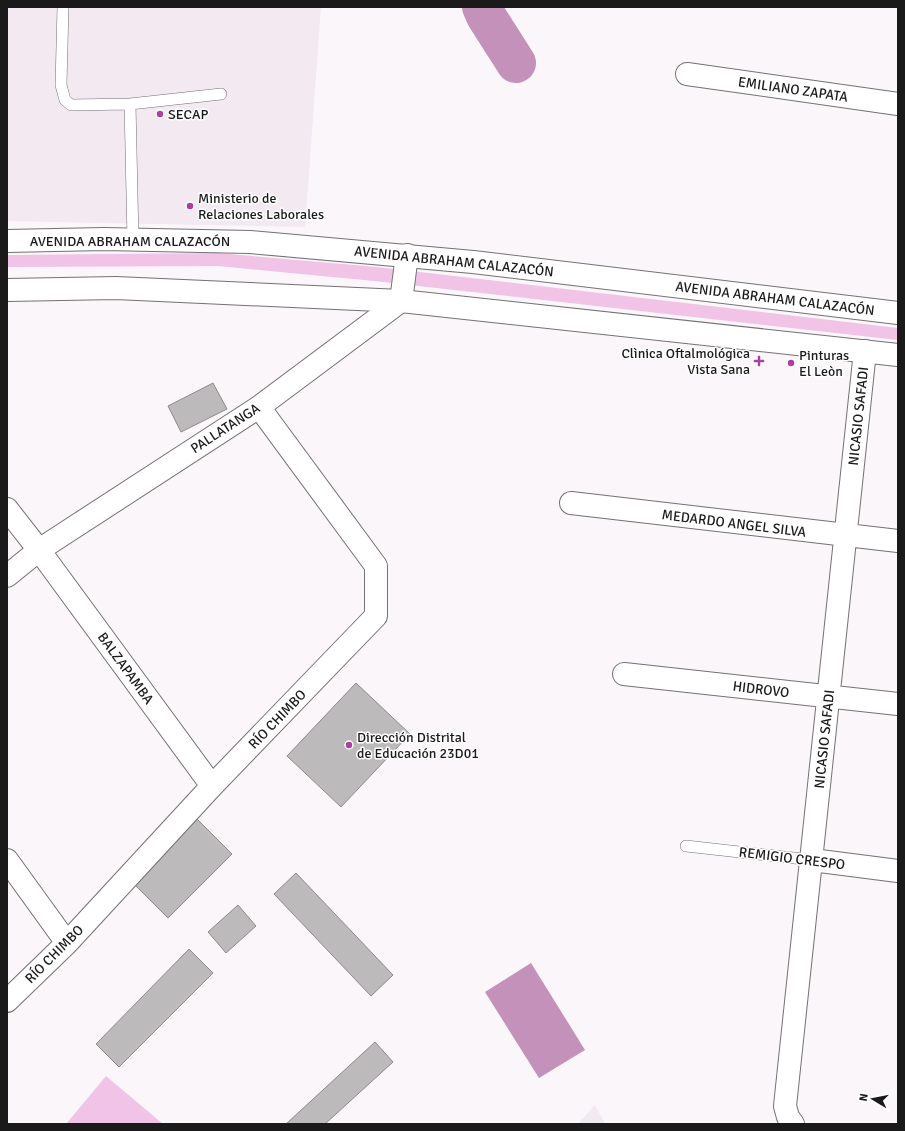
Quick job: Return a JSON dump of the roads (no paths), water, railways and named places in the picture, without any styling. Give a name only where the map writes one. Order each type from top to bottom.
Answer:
[{"type":"street","name":"EMILIANO ZAPATA","points":[[688,74],[898,104]]},
{"type":"street","name":"AVENIDA ABRAHAM CALAZACÓN","points":[[7,241],[133,240],[250,242],[407,255],[898,313]]},
{"type":"street","points":[[401,301],[407,255]]},
{"type":"street","points":[[7,290],[116,288],[401,301],[898,355]]},
{"type":"street","name":"PALLATANGA","points":[[7,576],[39,550],[259,407],[401,301]]},
{"type":"street","name":"NICASIO SAFADI","points":[[793,1124],[788,1117],[785,1106],[865,351]]},
{"type":"street","name":"RÍO CHIMBO","points":[[7,1001],[67,943],[212,786],[376,616],[376,566],[259,407]]},
{"type":"street","name":"MEDARDO ANGEL SILVA","points":[[570,503],[898,541]]},
{"type":"street","name":"BALZAPAMBA","points":[[7,509],[39,550],[212,786]]},
{"type":"street","name":"HIDROVO","points":[[624,674],[898,704]]},
{"type":"street","points":[[7,860],[67,943]]},
{"type":"street","name":"REMIGIO CRESPO","points":[[812,860],[898,871]]},
{"type":"lane","points":[[63,7],[61,85],[65,100],[71,105],[130,104],[221,94]]},
{"type":"lane","points":[[130,104],[133,240]]},
{"type":"lane","name":"REMIGIO CRESPO","points":[[686,846],[812,860]]},
{"type":"waterway","points":[[482,7],[486,16],[516,63]]},
{"type":"place","name":"SECAP","points":[[160,114]]},
{"type":"place","name":"Ministerio de Relaciones Laborales","points":[[190,206]]},
{"type":"place","name":"Clìnica Oftalmológica Vista Sana","points":[[759,361]]},
{"type":"place","name":"Pinturas El Leòn","points":[[791,363]]},
{"type":"place","name":"Dirección Distrital de Educación 23D01","points":[[349,745]]}]
